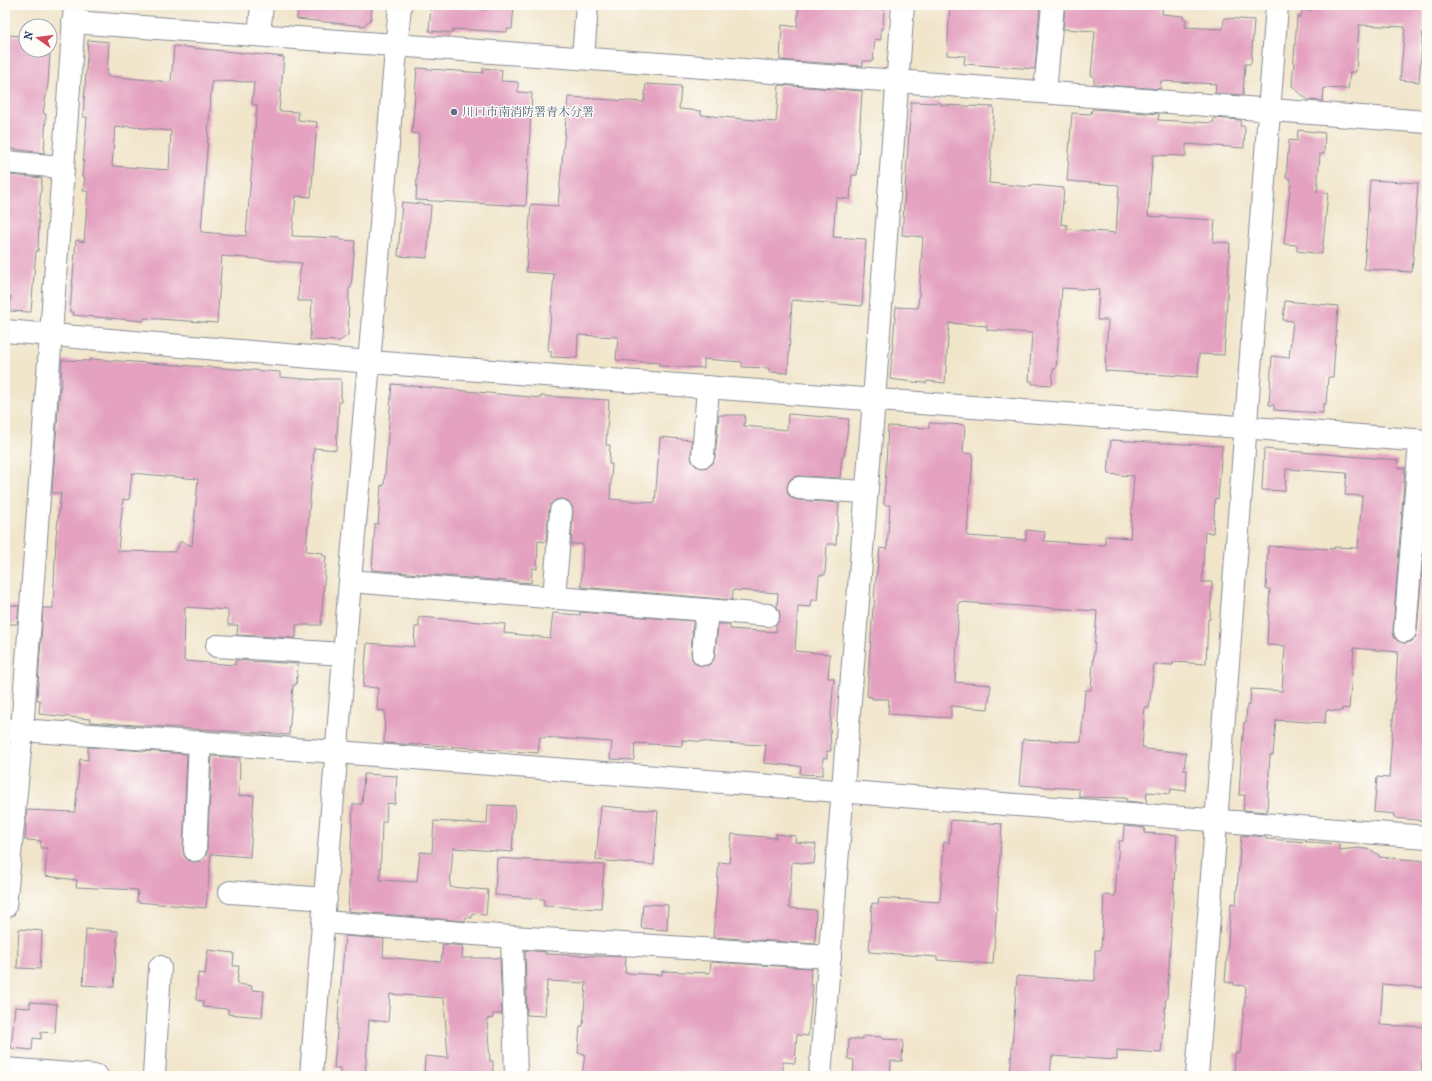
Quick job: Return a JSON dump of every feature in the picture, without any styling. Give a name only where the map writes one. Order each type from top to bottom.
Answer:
[{"type":"street","points":[[260,35],[262,5]]},
{"type":"street","points":[[311,1076],[350,581],[400,5]]},
{"type":"street","points":[[583,58],[587,5]]},
{"type":"street","points":[[820,1076],[874,400],[903,5]]},
{"type":"street","points":[[1045,92],[1053,5]]},
{"type":"street","points":[[1197,1076],[1277,5]]},
{"type":"street","points":[[5,898],[14,729],[50,334],[74,14],[260,35],[898,81],[1427,122]]},
{"type":"street","points":[[5,162],[62,167]]},
{"type":"street","points":[[5,331],[370,362],[1424,441],[1405,631]]},
{"type":"street","points":[[703,456],[708,387]]},
{"type":"street","points":[[799,488],[866,492]]},
{"type":"street","points":[[554,598],[561,511]]},
{"type":"street","points":[[350,581],[768,615]]},
{"type":"street","points":[[704,654],[707,610]]},
{"type":"street","points":[[217,646],[344,654]]},
{"type":"street","points":[[14,729],[337,752],[1217,822],[1427,837]]},
{"type":"street","points":[[195,850],[200,742]]},
{"type":"street","points":[[230,892],[326,899]]},
{"type":"street","points":[[324,922],[512,937],[830,957]]},
{"type":"street","points":[[512,937],[516,1076]]},
{"type":"street","points":[[154,1076],[160,967]]},
{"type":"street","points":[[5,1068],[97,1076]]},
{"type":"building","points":[[298,5],[372,5],[371,19],[363,26],[297,19]]},
{"type":"building","points":[[431,5],[485,10],[485,5],[514,5],[512,29],[507,29],[507,32],[453,29],[453,33],[429,31]]},
{"type":"building","points":[[799,5],[884,5],[881,40],[875,39],[873,61],[863,61],[863,66],[780,60],[782,25],[797,27]]},
{"type":"building","points":[[950,5],[1040,5],[1035,69],[964,64],[965,56],[947,55]]},
{"type":"building","points":[[1065,5],[1163,5],[1162,14],[1183,16],[1183,19],[1186,19],[1185,27],[1223,29],[1224,18],[1254,20],[1251,64],[1245,64],[1243,95],[1215,93],[1216,84],[1161,81],[1160,89],[1094,84],[1094,76],[1091,76],[1095,31],[1063,29]]},
{"type":"building","points":[[1311,5],[1425,5],[1419,82],[1400,80],[1405,27],[1359,25],[1356,72],[1350,72],[1348,89],[1324,88],[1323,101],[1308,100],[1292,86],[1297,17],[1301,17],[1302,10],[1311,11]]},
{"type":"building","points":[[5,35],[18,36],[18,58],[50,58],[48,84],[43,113],[46,114],[44,153],[5,148]]},
{"type":"building","points":[[88,40],[109,42],[107,76],[171,82],[174,46],[284,57],[279,111],[298,112],[298,120],[317,122],[311,197],[296,196],[292,236],[340,238],[340,240],[355,241],[351,288],[349,288],[348,335],[340,341],[310,340],[312,301],[298,301],[299,276],[302,263],[222,256],[217,323],[144,318],[144,321],[73,315],[74,312],[70,312],[76,240],[84,242],[88,191],[83,191],[85,177],[82,177],[87,117],[83,117]],"holes":[[[212,81],[254,82],[252,104],[257,105],[246,236],[201,232]],[[124,126],[171,131],[169,170],[112,166],[115,127],[124,128]]]},
{"type":"building","points":[[417,68],[483,73],[483,68],[502,70],[501,81],[518,82],[518,92],[532,93],[526,206],[416,200],[419,134],[412,133]]},
{"type":"building","points":[[646,84],[681,86],[679,109],[701,111],[701,115],[776,122],[779,85],[862,91],[857,175],[852,175],[850,199],[836,198],[833,237],[866,239],[862,306],[792,300],[788,373],[769,372],[769,368],[742,367],[742,362],[704,359],[704,368],[659,366],[659,363],[616,360],[618,337],[578,335],[577,358],[551,357],[551,351],[548,351],[554,274],[526,272],[531,204],[558,206],[568,97],[644,102]]},
{"type":"building","points":[[911,102],[994,107],[989,183],[1064,188],[1061,224],[1067,225],[1067,229],[1116,233],[1119,185],[1067,181],[1072,113],[1091,114],[1092,109],[1159,114],[1158,120],[1213,123],[1214,118],[1241,120],[1240,126],[1245,126],[1244,148],[1186,144],[1186,156],[1153,155],[1148,216],[1215,220],[1213,242],[1230,243],[1224,355],[1199,354],[1198,377],[1105,371],[1108,320],[1097,320],[1099,290],[1062,288],[1056,369],[1053,369],[1052,385],[1032,384],[1032,381],[1029,381],[1032,333],[987,330],[987,326],[949,323],[945,383],[927,381],[927,383],[913,382],[890,379],[896,307],[918,308],[923,237],[902,235]]},
{"type":"building","points":[[1298,130],[1325,133],[1324,154],[1320,154],[1317,192],[1328,193],[1322,254],[1297,251],[1297,245],[1284,244],[1291,179],[1286,178],[1289,140],[1297,141]]},
{"type":"building","points":[[8,175],[42,178],[38,221],[38,251],[36,251],[31,312],[9,311],[11,296],[5,295],[5,220]]},
{"type":"building","points":[[1370,180],[1418,183],[1412,272],[1364,269]]},
{"type":"building","points":[[402,202],[431,205],[427,258],[398,256]]},
{"type":"building","points":[[1285,301],[1338,306],[1333,377],[1328,377],[1326,404],[1323,404],[1323,413],[1274,410],[1274,405],[1269,405],[1272,356],[1289,358],[1293,321],[1283,320]]},
{"type":"building","points":[[90,359],[280,372],[280,377],[317,380],[341,379],[341,402],[339,402],[336,450],[314,448],[306,551],[323,553],[323,556],[326,556],[321,625],[296,625],[296,638],[237,635],[238,625],[228,625],[228,610],[185,607],[184,661],[235,665],[235,660],[298,664],[296,685],[293,685],[289,735],[90,722],[90,719],[39,714],[40,700],[37,700],[43,608],[53,608],[56,537],[61,493],[52,493],[62,360],[90,361]],"holes":[[[132,473],[198,479],[192,546],[181,541],[175,552],[118,551],[123,499],[129,500]]]},
{"type":"building","points":[[392,384],[541,398],[541,396],[609,400],[606,445],[610,445],[609,464],[612,464],[610,499],[655,503],[660,437],[692,440],[692,461],[696,466],[702,468],[708,467],[713,463],[715,457],[719,415],[745,415],[744,426],[787,430],[788,414],[849,419],[840,478],[793,477],[789,481],[787,487],[788,494],[792,498],[798,500],[839,503],[836,544],[827,544],[825,575],[819,575],[817,600],[812,600],[811,607],[798,606],[795,651],[830,654],[828,678],[834,678],[830,727],[831,751],[827,751],[827,758],[823,758],[823,775],[800,774],[801,767],[797,766],[764,763],[766,745],[682,740],[682,746],[635,743],[634,760],[610,759],[612,742],[540,737],[538,753],[419,744],[384,743],[385,711],[377,710],[378,688],[363,687],[367,643],[414,647],[415,627],[419,627],[419,617],[505,624],[504,633],[550,638],[553,613],[580,615],[580,612],[693,621],[692,659],[696,664],[702,666],[709,665],[713,661],[718,624],[730,624],[730,629],[776,632],[776,624],[780,616],[777,607],[778,593],[733,590],[732,600],[581,587],[583,544],[571,544],[572,506],[568,501],[562,499],[555,500],[551,504],[549,510],[546,542],[538,541],[537,569],[532,568],[531,583],[372,570],[375,524],[378,524],[381,485],[384,486]]},
{"type":"building","points":[[929,423],[965,425],[963,453],[973,454],[967,536],[1026,540],[1026,530],[1045,532],[1044,541],[1105,545],[1105,536],[1130,538],[1134,476],[1108,474],[1111,440],[1222,446],[1218,499],[1215,498],[1213,533],[1205,532],[1202,582],[1212,582],[1210,619],[1208,619],[1206,664],[1173,662],[1173,665],[1154,664],[1149,708],[1145,707],[1142,747],[1145,747],[1145,749],[1186,753],[1184,770],[1187,770],[1186,791],[1171,789],[1170,794],[1147,792],[1146,803],[1126,801],[1126,798],[1079,797],[1079,789],[1019,785],[1023,739],[1081,742],[1085,690],[1091,690],[1097,611],[959,602],[955,682],[991,685],[988,709],[951,706],[951,718],[888,714],[889,699],[872,699],[872,697],[867,696],[873,608],[880,548],[887,549],[890,505],[884,505],[888,426],[929,428]]},
{"type":"building","points":[[1264,449],[1398,460],[1397,468],[1405,468],[1393,630],[1394,637],[1398,641],[1404,643],[1411,642],[1415,638],[1417,632],[1427,511],[1427,821],[1394,818],[1394,814],[1374,812],[1377,777],[1389,778],[1398,652],[1354,648],[1349,709],[1342,708],[1342,711],[1326,710],[1325,723],[1276,720],[1273,755],[1270,755],[1267,812],[1243,810],[1245,795],[1239,795],[1241,761],[1244,722],[1246,722],[1247,705],[1250,705],[1251,689],[1282,691],[1285,646],[1267,645],[1270,589],[1266,589],[1268,546],[1334,549],[1334,547],[1358,548],[1362,496],[1345,495],[1347,473],[1286,469],[1285,491],[1262,490]]},
{"type":"building","points":[[5,604],[19,606],[17,624],[5,624]]},
{"type":"building","points":[[88,747],[187,754],[183,849],[184,856],[189,861],[194,862],[201,861],[206,856],[207,851],[212,756],[240,758],[239,796],[254,795],[250,857],[211,854],[206,908],[137,902],[138,890],[76,887],[77,880],[45,876],[47,848],[41,848],[41,841],[25,840],[27,810],[75,812],[80,759],[88,760]]},
{"type":"building","points":[[364,774],[397,776],[395,804],[387,803],[386,822],[382,822],[380,880],[417,882],[420,852],[432,853],[434,821],[487,824],[488,805],[515,806],[512,852],[453,848],[450,887],[488,890],[486,915],[472,914],[472,918],[465,917],[465,921],[348,911],[353,804],[362,804]]},
{"type":"building","points":[[601,806],[658,811],[654,865],[596,860]]},
{"type":"building","points":[[951,820],[1002,824],[993,964],[937,960],[937,957],[869,952],[872,903],[878,904],[879,898],[940,902],[944,842],[949,843]]},
{"type":"building","points":[[1124,826],[1145,828],[1144,833],[1177,835],[1167,998],[1161,1053],[1117,1050],[1117,1060],[1052,1056],[1050,1076],[1010,1076],[1017,976],[1095,981],[1095,950],[1101,950],[1104,895],[1115,896],[1119,841],[1123,841]]},
{"type":"building","points":[[732,834],[776,838],[776,834],[796,836],[795,842],[816,844],[814,864],[792,862],[789,908],[816,910],[815,944],[713,937],[719,862],[729,863]]},
{"type":"building","points":[[1241,835],[1266,837],[1266,839],[1339,844],[1339,850],[1359,848],[1371,850],[1379,855],[1379,857],[1427,861],[1427,988],[1383,984],[1380,1025],[1427,1027],[1427,1060],[1422,1060],[1421,1076],[1234,1076],[1235,1053],[1240,1053],[1246,986],[1234,985],[1234,983],[1225,982],[1231,903],[1236,904]]},
{"type":"building","points":[[497,858],[604,865],[601,909],[544,906],[544,899],[495,895]]},
{"type":"building","points":[[643,904],[668,905],[667,930],[641,928]]},
{"type":"building","points":[[19,929],[42,931],[40,969],[17,968]]},
{"type":"building","points":[[86,929],[118,931],[114,987],[83,985]]},
{"type":"building","points":[[345,936],[384,939],[383,957],[441,962],[443,944],[463,946],[462,958],[500,958],[502,1014],[493,1014],[493,1018],[487,1019],[490,1061],[493,1061],[493,1076],[424,1076],[425,1056],[448,1058],[444,998],[390,994],[388,1022],[369,1020],[365,1076],[340,1076],[340,1068],[334,1068]]},
{"type":"building","points":[[208,950],[234,953],[233,966],[239,966],[237,984],[252,986],[251,990],[264,991],[262,1017],[228,1014],[228,1009],[203,1007],[203,1001],[196,1000],[198,973],[205,974]]},
{"type":"building","points":[[525,950],[546,952],[545,954],[626,957],[625,973],[662,975],[662,971],[710,973],[711,962],[811,968],[810,985],[813,985],[808,1036],[797,1035],[795,1063],[783,1062],[783,1076],[582,1076],[585,1054],[578,1053],[580,1026],[583,1026],[586,983],[547,981],[545,1016],[527,1015]]},
{"type":"building","points":[[30,1002],[57,1004],[55,1033],[41,1032],[41,1039],[33,1038],[32,1050],[11,1048],[15,1007],[30,1008]]},
{"type":"building","points":[[863,1036],[903,1040],[902,1061],[891,1061],[890,1076],[853,1076],[854,1060],[848,1059],[849,1039],[863,1039]]},
{"type":"place","name":"川口市南消防署青木分署","points":[[454,112]]}]
